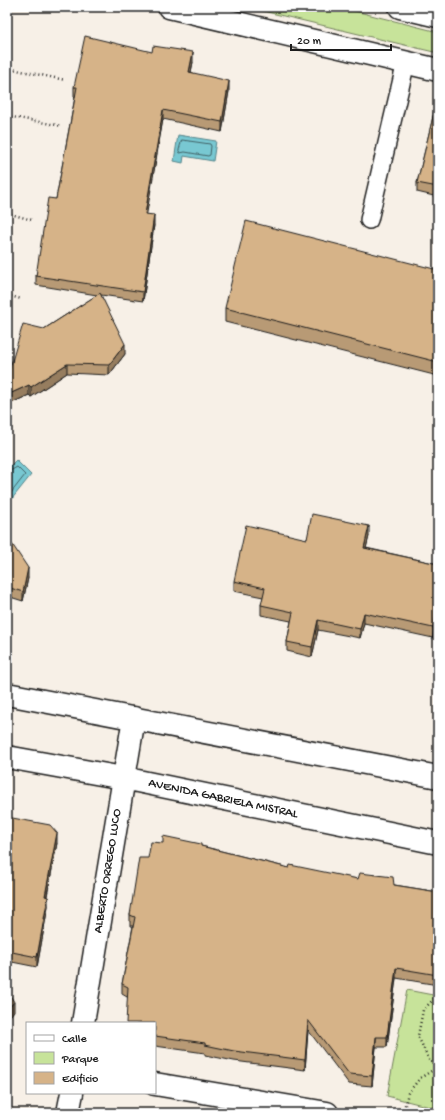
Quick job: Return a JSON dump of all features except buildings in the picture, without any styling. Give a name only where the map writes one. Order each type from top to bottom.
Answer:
[{"type":"main road","points":[[169,7],[438,70]]},
{"type":"main road","points":[[400,7],[438,16]]},
{"type":"main road","points":[[7,694],[438,777]]},
{"type":"main road","name":"ALBERTO ORREGO LUCO","points":[[83,1022],[134,718]]},
{"type":"main road","name":"AVENIDA GABRIELA MISTRAL","points":[[7,757],[123,778],[438,843]]},
{"type":"main road","points":[[156,1084],[327,1113]]},
{"type":"main road","points":[[68,1113],[72,1094]]},
{"type":"lane","points":[[369,220],[406,62]]},
{"type":"path","points":[[7,68],[65,80]]},
{"type":"path","points":[[7,116],[62,126]]},
{"type":"path","points":[[7,213],[32,220]]},
{"type":"path","points":[[7,295],[20,299]]},
{"type":"path","points":[[438,996],[423,1010],[418,1036],[430,1062],[438,1063]]},
{"type":"path","points":[[403,1113],[408,1094],[420,1078],[438,1067]]},
{"type":"green space","points":[[246,7],[339,7],[438,32],[438,53]]},
{"type":"green space","points":[[407,990],[438,996],[438,1109],[387,1096]]},
{"type":"water","points":[[178,135],[216,141],[213,161],[184,156],[183,163],[174,161]]},
{"type":"water","points":[[16,460],[31,475],[7,505],[7,469]]}]
